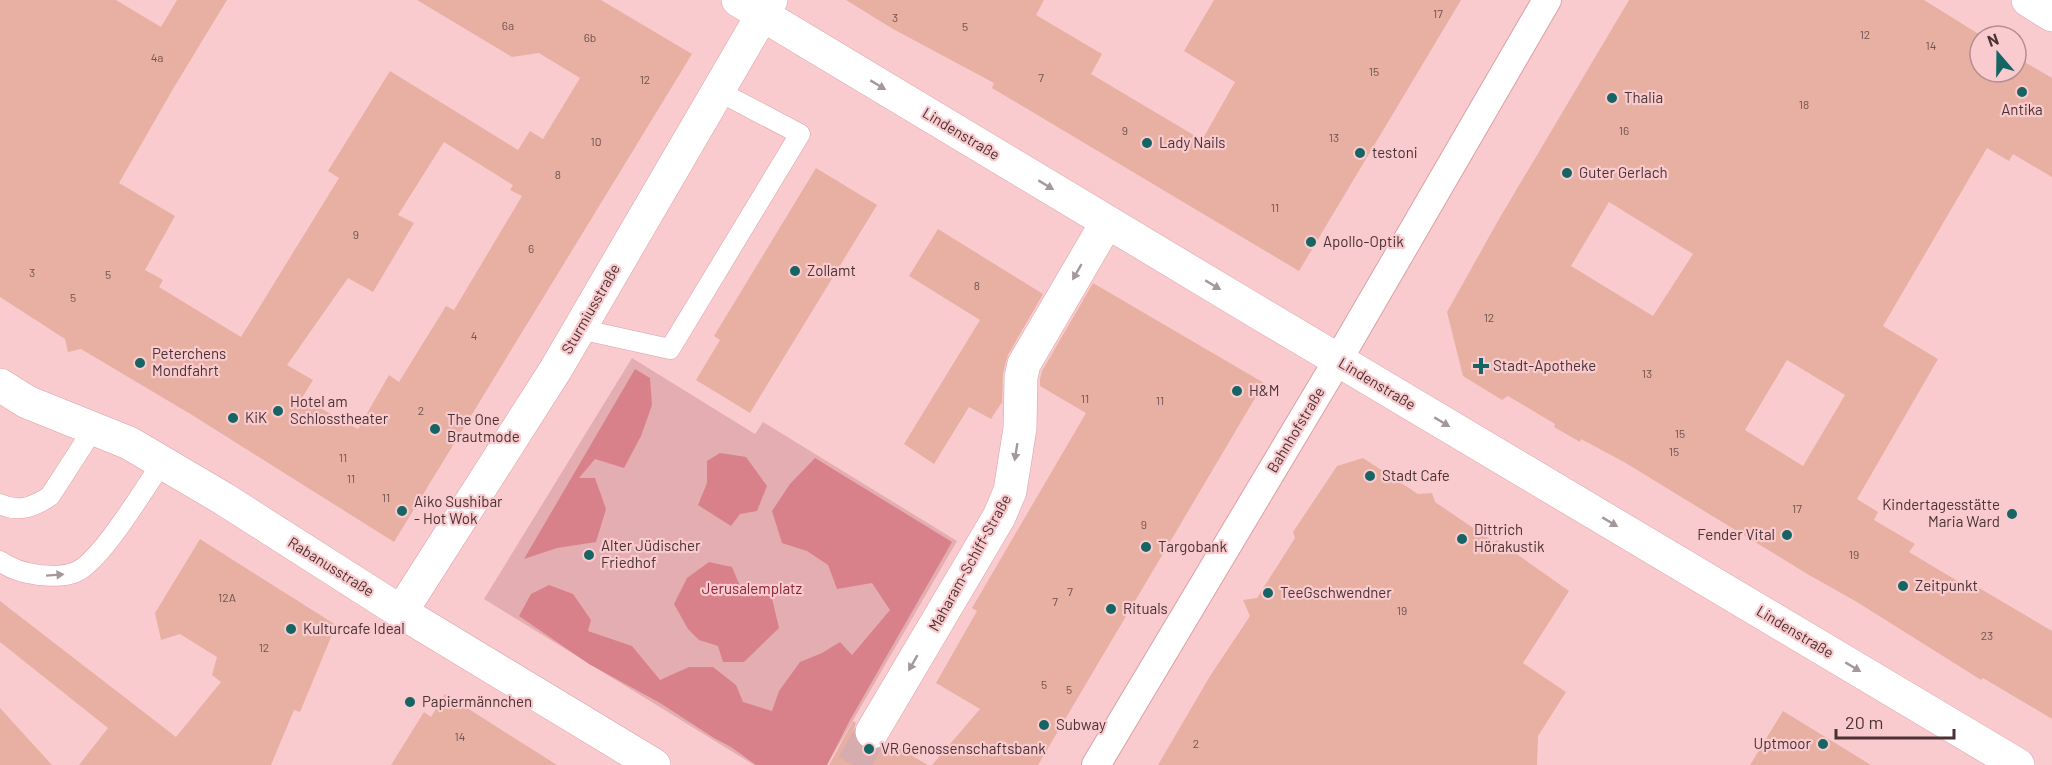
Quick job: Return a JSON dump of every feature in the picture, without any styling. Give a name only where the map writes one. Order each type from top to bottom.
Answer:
[{"type":"street","name":"Bahnhofstraße","points":[[1096,765],[1338,360],[1547,0]]},
{"type":"street","points":[[2028,0],[2052,15]]},
{"type":"street","name":"Lindenstraße","points":[[757,5],[1107,222],[2018,765]]},
{"type":"street","name":"Sturmiusstraße","points":[[400,612],[556,369],[718,91],[757,5]]},
{"type":"street","name":"Maharam-Schiff-Straße","points":[[872,732],[999,517],[1010,491],[1020,428],[1021,377],[1024,364],[1107,222]]},
{"type":"street","name":"Rabanusstraße","points":[[0,385],[27,402],[129,443],[224,499],[400,612],[654,765]]},
{"type":"lane","points":[[579,329],[670,349],[800,134],[718,91]]},
{"type":"lane","points":[[0,504],[6,507],[28,508],[50,496],[94,428]]},
{"type":"lane","points":[[0,561],[9,568],[26,573],[53,576],[76,572],[98,555],[162,463]]},
{"type":"green space","name":"Jerusalemplatz","points":[[632,358],[755,434],[763,422],[957,541],[827,765],[754,765],[484,599]]},
{"type":"shaded area","points":[[635,369],[650,378],[652,405],[641,436],[624,468],[595,459],[579,478],[595,478],[606,509],[596,542],[557,548],[524,559]]},
{"type":"shaded area","points":[[720,453],[746,457],[767,486],[757,511],[740,514],[731,526],[698,505],[707,483],[707,461]]},
{"type":"shaded area","points":[[815,458],[952,542],[850,720],[827,765],[756,765],[660,703],[589,664],[519,616],[531,594],[549,585],[573,594],[591,620],[588,631],[632,646],[660,680],[689,667],[713,667],[736,685],[743,702],[772,711],[779,691],[800,662],[840,642],[852,655],[890,610],[872,583],[837,589],[828,565],[807,551],[782,543],[772,511],[790,484]]},
{"type":"shaded area","points":[[709,562],[732,567],[740,586],[771,594],[779,628],[744,662],[723,662],[718,646],[699,640],[688,629],[674,604],[687,578]]},
{"type":"building","points":[[0,0],[116,0],[161,27],[177,0],[227,0],[119,183],[175,216],[145,270],[163,280],[159,287],[241,337],[339,178],[328,171],[390,71],[518,150],[530,131],[543,139],[580,78],[539,53],[512,57],[417,0],[601,0],[692,54],[394,542],[192,415],[81,349],[68,352],[65,339],[0,297]],"holes":[[[444,142],[513,185],[510,190],[522,196],[454,310],[446,306],[399,382],[389,375],[358,429],[302,398],[313,380],[287,365],[348,278],[373,292],[414,223],[398,215]]]},
{"type":"building","points":[[846,0],[1044,0],[1036,15],[1102,54],[1091,74],[1202,140],[1235,82],[1184,51],[1214,0],[1461,0],[1299,271],[992,88],[994,83],[893,29]]},
{"type":"building","points":[[1629,0],[1924,0],[1968,27],[1968,84],[2028,84],[2028,64],[2052,78],[2052,177],[2013,154],[2009,161],[1987,148],[1883,326],[1938,359],[1857,499],[1878,512],[1874,520],[1915,544],[1909,552],[1966,586],[1969,582],[2052,631],[2052,719],[1983,678],[1981,680],[1857,602],[1624,462],[1581,439],[1580,442],[1508,396],[1502,400],[1463,376],[1447,312],[1499,219]],"holes":[[[1609,202],[1693,254],[1653,316],[1571,266]],[[1787,360],[1845,395],[1803,466],[1745,430]]]},
{"type":"building","name":"Zollamt","points":[[816,168],[877,205],[750,413],[696,380],[720,340],[714,336]]},
{"type":"building","points":[[938,229],[1043,294],[1008,355],[1003,373],[1002,402],[991,419],[969,407],[934,464],[904,444],[980,320],[909,276]]},
{"type":"building","points":[[1093,283],[1264,383],[1038,765],[932,765],[980,709],[936,683],[977,611],[972,608],[1086,413],[1040,386],[1040,379],[1042,371]]},
{"type":"building","points":[[1363,458],[1418,494],[1432,493],[1435,502],[1494,542],[1497,540],[1569,591],[1523,663],[1566,692],[1538,736],[1537,765],[1158,765],[1210,676],[1250,616],[1243,600],[1257,598],[1295,538],[1293,532],[1337,466]]},
{"type":"building","points":[[200,539],[336,625],[300,712],[294,710],[271,765],[79,765],[108,728],[0,642],[0,601],[176,737],[221,682],[212,675],[217,657],[180,634],[161,640],[155,613]]},
{"type":"building","points":[[445,694],[557,765],[391,765],[424,712],[431,717]]},
{"type":"building","points":[[0,708],[52,765],[0,765]]},
{"type":"building","points":[[1783,711],[1871,765],[1750,765]]},
{"type":"building","name":"VR Genossenschaftsbank","points":[[853,721],[856,723],[853,732],[855,741],[863,748],[872,751],[881,749],[888,742],[928,765],[829,765]]},
{"type":"tunnel","points":[[853,765],[872,732]]},
{"type":"place","name":"Antika","points":[[2022,92]]},
{"type":"place","name":"Thalia","points":[[1612,98]]},
{"type":"place","name":"Lady Nails","points":[[1147,143]]},
{"type":"place","name":"testoni","points":[[1360,153]]},
{"type":"place","name":"Guter Gerlach","points":[[1567,173]]},
{"type":"place","name":"Apollo-Optik","points":[[1311,242]]},
{"type":"place","name":"Zollamt","points":[[795,271]]},
{"type":"place","name":"Peterchens Mondfahrt","points":[[140,363]]},
{"type":"place","name":"Stadt-Apotheke","points":[[1481,366]]},
{"type":"place","name":"H&M","points":[[1237,391]]},
{"type":"place","name":"Hotel am Schlosstheater","points":[[278,411]]},
{"type":"place","name":"KiK","points":[[233,418]]},
{"type":"place","name":"The One Brautmode","points":[[435,429]]},
{"type":"place","name":"Stadt Cafe","points":[[1370,476]]},
{"type":"place","name":"Aiko Sushibar - Hot Wok","points":[[402,511]]},
{"type":"place","name":"Kindertagesstätte Maria Ward","points":[[2012,514]]},
{"type":"place","name":"Fender Vital","points":[[1787,535]]},
{"type":"place","name":"Dittrich Hörakustik","points":[[1462,539]]},
{"type":"place","name":"Targobank","points":[[1146,547]]},
{"type":"place","name":"Alter Jüdischer Friedhof","points":[[589,555]]},
{"type":"place","name":"Zeitpunkt","points":[[1903,586]]},
{"type":"place","name":"TeeGschwendner","points":[[1268,593]]},
{"type":"place","name":"Rituals","points":[[1111,609]]},
{"type":"place","name":"Kulturcafe Ideal","points":[[291,629]]},
{"type":"place","name":"Papiermännchen","points":[[410,702]]},
{"type":"place","name":"Subway","points":[[1044,725]]},
{"type":"place","name":"Uptmoor","points":[[1823,744]]},
{"type":"place","name":"VR Genossenschaftsbank","points":[[869,749]]}]
